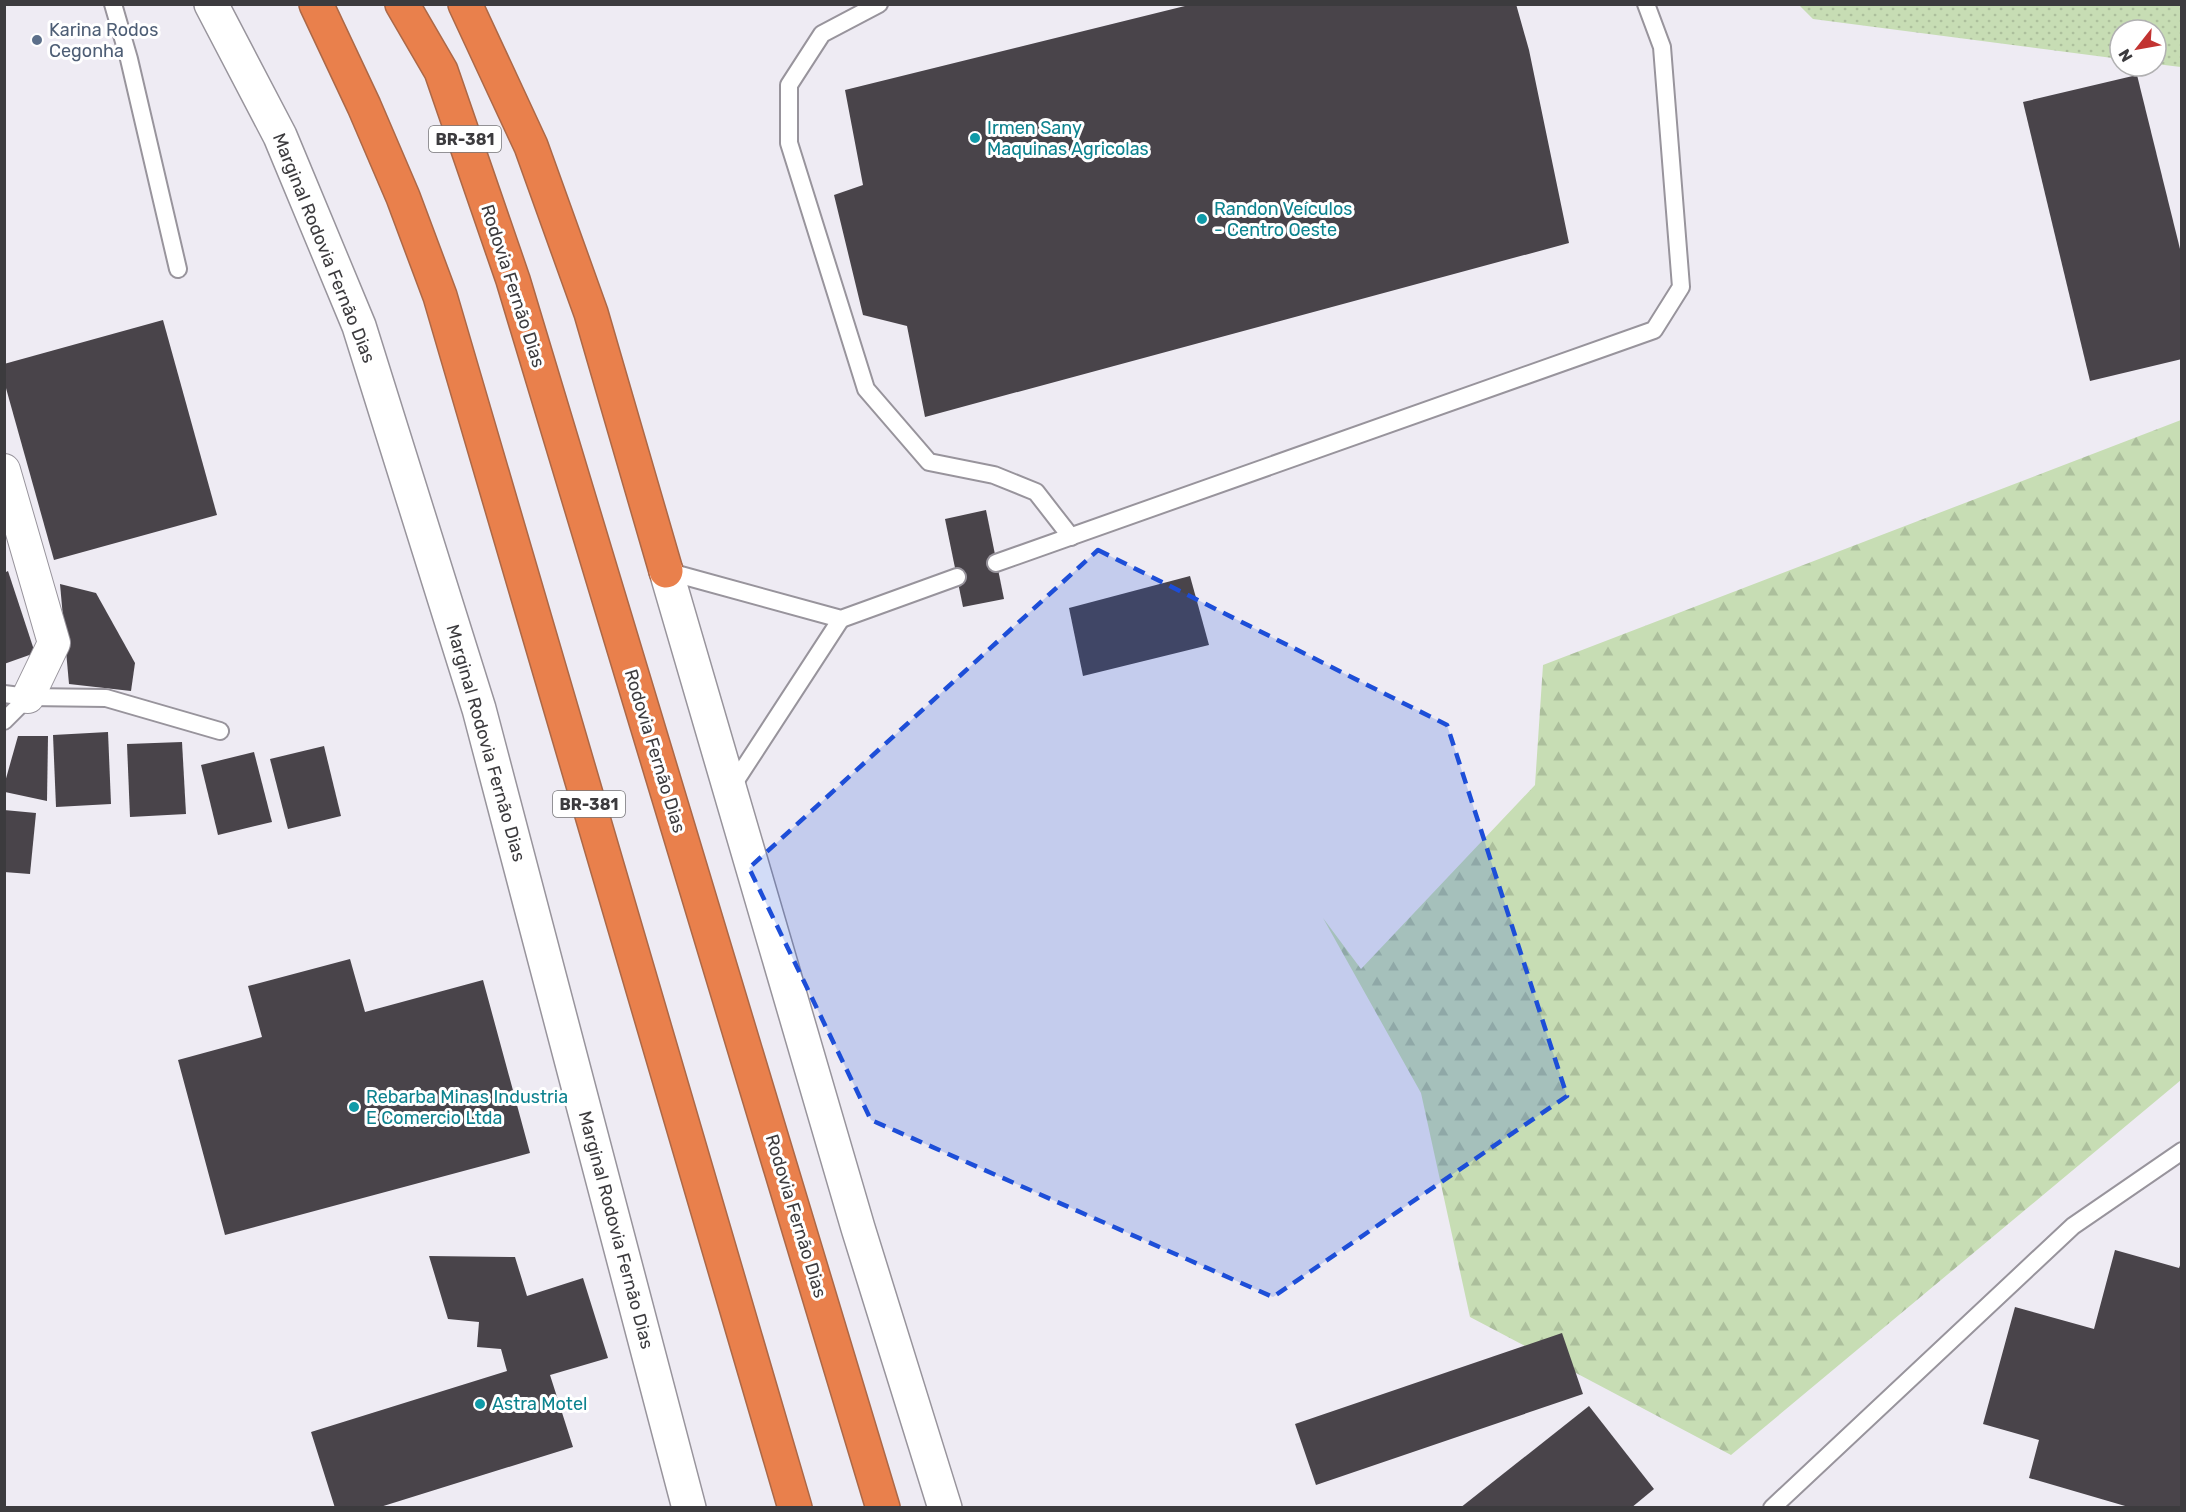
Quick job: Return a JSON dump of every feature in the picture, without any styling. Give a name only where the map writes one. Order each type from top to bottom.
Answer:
[{"type":"highway","name":"BR-381","points":[[316,4],[364,106],[403,197],[440,296],[795,1508]]},
{"type":"highway","name":"Rodovia Fernão Dias","points":[[402,4],[441,71],[513,280],[883,1508]]},
{"type":"highway","points":[[465,4],[535,157],[591,313],[666,571]]},
{"type":"main road","name":"Marginal Rodovia Fernão Dias","points":[[211,4],[280,136],[363,338],[479,709],[689,1508]]},
{"type":"main road","points":[[666,571],[858,1228],[945,1508]]},
{"type":"street","points":[[4,470],[54,643],[16,696]]},
{"type":"lane","points":[[113,4],[129,59],[178,269]]},
{"type":"lane","points":[[879,4],[822,34],[789,85],[789,142],[866,389],[929,462],[994,475],[1036,492],[1071,537]]},
{"type":"lane","points":[[996,563],[1654,330],[1681,287],[1662,47],[1646,4]]},
{"type":"lane","points":[[666,571],[842,618],[957,578]]},
{"type":"lane","points":[[731,788],[842,618]]},
{"type":"lane","points":[[4,721],[16,696],[106,698],[220,731]]},
{"type":"lane","points":[[1772,1508],[2073,1226],[2181,1151]]},
{"type":"highlighted area","points":[[1098,550],[1447,725],[1567,1096],[1273,1297],[871,1120],[749,868]]},
{"type":"green space","points":[[1799,5],[2181,5],[2181,67],[2168,65],[2168,18],[2108,18],[2108,57],[1813,19]]},
{"type":"green space","points":[[2181,420],[2181,1080],[1731,1455],[1470,1317],[1421,1093],[1323,918],[1361,969],[1535,785],[1543,665]]},
{"type":"building","name":"Randon Veículos - Centro Oeste","points":[[1193,4],[1516,4],[1529,50],[1569,243],[925,417],[907,326],[863,315],[834,195],[863,185],[845,90]]},
{"type":"building","points":[[2124,78],[2138,78],[2182,257],[2182,359],[2090,381],[2023,102]]},
{"type":"building","points":[[163,320],[217,515],[54,560],[4,381],[4,364]]},
{"type":"building","points":[[986,510],[1004,599],[963,607],[945,519]]},
{"type":"building","points":[[8,571],[35,653],[4,664],[4,573]]},
{"type":"building","points":[[1190,576],[1209,645],[1083,676],[1069,608]]},
{"type":"building","points":[[60,584],[96,593],[135,663],[131,691],[69,684]]},
{"type":"building","points":[[108,732],[111,804],[56,807],[53,735]]},
{"type":"building","points":[[18,736],[48,736],[47,801],[5,792],[5,782]]},
{"type":"building","points":[[182,742],[186,814],[130,817],[127,744]]},
{"type":"building","points":[[324,746],[341,816],[288,829],[270,759]]},
{"type":"building","points":[[254,752],[272,822],[218,835],[201,765]]},
{"type":"building","points":[[4,810],[36,813],[30,874],[4,872]]},
{"type":"building","name":"Rebarba Minas Industria E Comercio Ltda","points":[[350,959],[365,1012],[483,980],[530,1153],[225,1235],[178,1060],[262,1037],[248,986]]},
{"type":"building","points":[[2115,1250],[2179,1268],[2182,1260],[2182,1508],[2132,1508],[2029,1478],[2039,1440],[1983,1424],[2015,1307],[2094,1329]]},
{"type":"building","name":"Astra Motel","points":[[429,1256],[515,1257],[527,1296],[583,1278],[608,1358],[550,1375],[573,1447],[377,1508],[335,1508],[311,1432],[507,1371],[501,1349],[477,1347],[479,1322],[448,1319]]},
{"type":"building","points":[[1562,1333],[1583,1394],[1316,1485],[1295,1424]]},
{"type":"building","points":[[1589,1406],[1654,1489],[1631,1508],[1460,1508]]},
{"type":"place","name":"Karina Rodos Cegonha","points":[[37,40]]},
{"type":"place","name":"Irmen Sany Maquinas Agricolas","points":[[975,138]]},
{"type":"place","name":"Randon Veículos - Centro Oeste","points":[[1202,219]]},
{"type":"place","name":"Rebarba Minas Industria E Comercio Ltda","points":[[354,1107]]},
{"type":"place","name":"Astra Motel","points":[[480,1404]]}]
